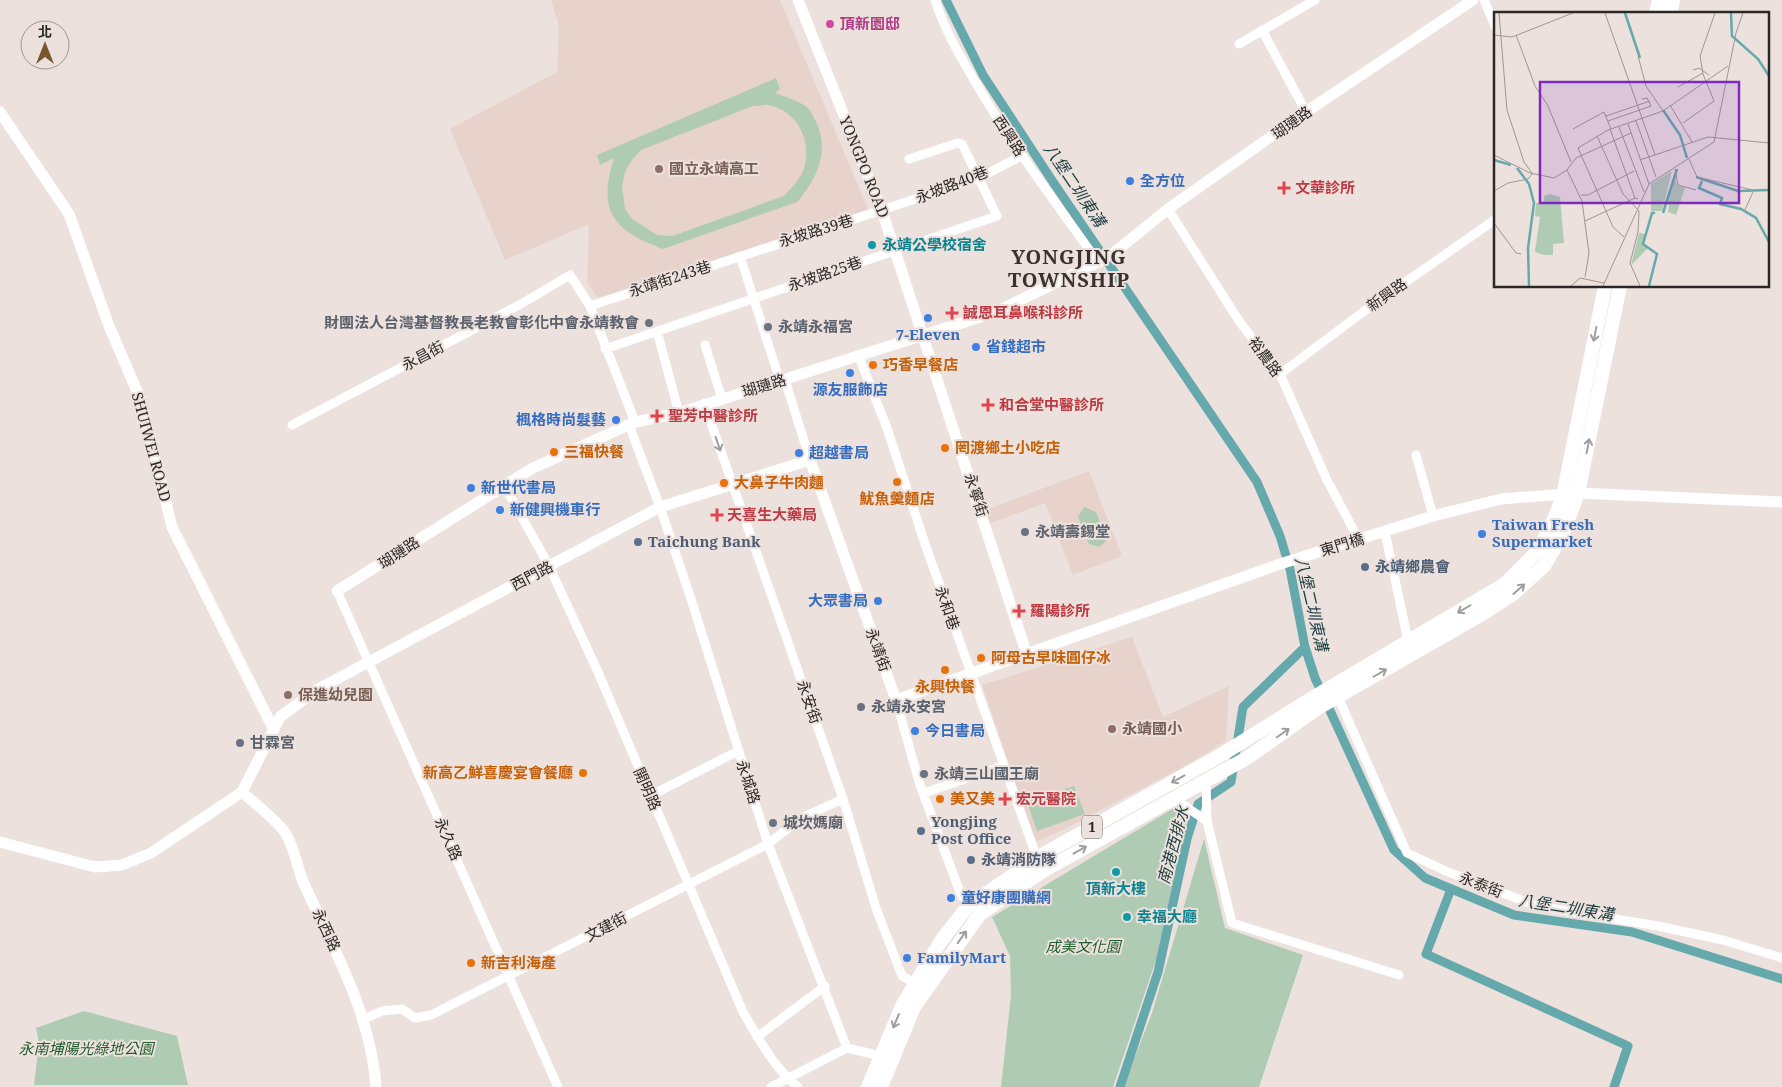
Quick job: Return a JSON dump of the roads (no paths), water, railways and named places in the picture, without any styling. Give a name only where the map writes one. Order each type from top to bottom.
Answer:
[{"type":"main road","name":"1","points":[[1336,691],[1408,641],[1505,584],[1534,555],[1551,527],[1563,496],[1605,288]]},
{"type":"main road","name":"1","points":[[881,1087],[941,941],[968,906],[1037,858],[1253,736],[1480,616],[1513,594],[1544,566],[1558,544],[1578,493],[1620,288]]},
{"type":"main road","name":"1","points":[[868,1087],[904,1004],[980,914],[1043,871],[1247,758],[1316,702]]},
{"type":"street","name":"YONGPO ROAD","points":[[798,0],[882,211],[923,337]]},
{"type":"street","name":"西興路","points":[[935,0],[950,39],[1021,156],[1098,262]]},
{"type":"street","points":[[1239,44],[1315,0]]},
{"type":"street","name":"瑚璉路","points":[[337,592],[531,469],[632,423],[680,413],[704,403],[859,357],[996,312],[1098,262],[1116,252],[1168,210],[1306,112],[1473,0]]},
{"type":"street","points":[[1484,0],[1494,23]]},
{"type":"street","points":[[1262,30],[1306,112]]},
{"type":"street","name":"SHUIWEI ROAD","points":[[0,112],[69,214],[109,326],[140,398],[172,527],[274,730]]},
{"type":"street","points":[[909,159],[958,143],[962,144],[979,178]]},
{"type":"street","name":"永坡路40巷","points":[[882,211],[979,178],[1021,156]]},
{"type":"street","name":"永坡路25巷","points":[[605,349],[996,216],[979,178]]},
{"type":"street","name":"裕農路","points":[[1168,210],[1239,321],[1280,374],[1326,478],[1359,540]]},
{"type":"street","name":"永坡路39巷","points":[[750,251],[882,211]]},
{"type":"street","name":"新興路","points":[[1280,374],[1367,309],[1494,219]]},
{"type":"street","name":"永靖街243巷","points":[[590,306],[750,251]]},
{"type":"street","name":"永靖街","points":[[740,256],[753,299],[896,700],[924,793],[958,888],[968,906],[980,914]]},
{"type":"street","name":"永昌街","points":[[292,425],[521,304],[570,276],[590,306],[632,423]]},
{"type":"street","points":[[658,331],[680,413]]},
{"type":"street","name":"永寧街","points":[[923,337],[948,407],[1027,655]]},
{"type":"street","points":[[705,345],[722,399]]},
{"type":"street","name":"永和巷","points":[[859,357],[887,428],[970,674],[1037,858]]},
{"type":"street","name":"永安街","points":[[704,403],[843,799],[876,908],[902,976],[921,986]]},
{"type":"street","name":"永城路","points":[[632,423],[768,844],[825,986],[847,1048]]},
{"type":"street","points":[[1416,455],[1434,516]]},
{"type":"street","name":"西門路","points":[[242,792],[280,717],[318,689],[660,507],[810,460]]},
{"type":"street","name":"開明路","points":[[504,486],[549,566],[598,672],[650,796],[690,883],[743,1012],[757,1037],[788,1079],[798,1087]]},
{"type":"street","name":"東門橋","points":[[896,700],[1280,564],[1434,516],[1501,499],[1563,496],[1578,493],[1782,502]]},
{"type":"street","points":[[1385,532],[1408,641]]},
{"type":"street","name":"永久路","points":[[337,592],[370,662],[558,1087]]},
{"type":"street","name":"永泰街","points":[[1336,691],[1407,853],[1448,872],[1537,906],[1658,926],[1723,940],[1782,958]]},
{"type":"street","points":[[650,796],[738,751]]},
{"type":"street","points":[[924,793],[1004,766]]},
{"type":"street","points":[[1206,780],[1207,821],[1232,923],[1399,975]]},
{"type":"street","points":[[0,842],[95,867],[122,865],[152,853],[242,792]]},
{"type":"street","name":"永西路","points":[[242,792],[286,833],[304,882],[348,978],[362,1020],[375,1073],[376,1087]]},
{"type":"street","points":[[1173,798],[1207,821]]},
{"type":"street","name":"文建街","points":[[362,1020],[382,1011],[402,1009],[415,1018],[431,1015],[510,977],[768,844],[801,818],[843,799]]},
{"type":"street","points":[[757,1037],[825,986]]},
{"type":"street","points":[[771,1087],[847,1048],[881,1056]]},
{"type":"waterway","name":"八堡二圳東溝","points":[[946,0],[983,75],[1051,179],[1257,482],[1280,536],[1290,569],[1305,647],[1315,678],[1394,850],[1425,878],[1514,915],[1632,932],[1782,979]]},
{"type":"waterway","name":"南港西排水","points":[[1120,1087],[1158,972],[1187,839],[1198,804],[1231,782],[1243,707],[1305,647]]},
{"type":"waterway","points":[[1451,889],[1426,954],[1628,1046],[1614,1087]]},
{"type":"place","name":"頂新園邸","points":[[830,24]]},
{"type":"place","name":"國立永靖高工","points":[[659,169]]},
{"type":"place","name":"全方位","points":[[1130,181]]},
{"type":"place","name":"文華診所","points":[[1284,188]]},
{"type":"place","name":"永靖公學校宿舍","points":[[872,245]]},
{"type":"place","name":"誠恩耳鼻喉科診所","points":[[952,313]]},
{"type":"place","name":"7-Eleven","points":[[928,318]]},
{"type":"place","name":"財團法人台灣基督教長老教會彰化中會永靖教會","points":[[649,323]]},
{"type":"place","name":"永靖永福宮","points":[[768,327]]},
{"type":"place","name":"省錢超市","points":[[976,347]]},
{"type":"place","name":"巧香早餐店","points":[[873,365]]},
{"type":"place","name":"源友服飾店","points":[[850,373]]},
{"type":"place","name":"和合堂中醫診所","points":[[988,405]]},
{"type":"place","name":"聖芳中醫診所","points":[[657,416]]},
{"type":"place","name":"楓格時尚髮藝","points":[[616,420]]},
{"type":"place","name":"罔渡鄉土小吃店","points":[[945,448]]},
{"type":"place","name":"三福快餐","points":[[554,452]]},
{"type":"place","name":"超越書局","points":[[799,453]]},
{"type":"place","name":"魷魚羹麵店","points":[[897,482]]},
{"type":"place","name":"大鼻子牛肉麵","points":[[724,483]]},
{"type":"place","name":"新世代書局","points":[[471,488]]},
{"type":"place","name":"新健興機車行","points":[[500,510]]},
{"type":"place","name":"天喜生大藥局","points":[[717,515]]},
{"type":"place","name":"永靖壽錫堂","points":[[1025,532]]},
{"type":"place","name":"Taiwan Fresh Supermarket","points":[[1482,534]]},
{"type":"place","name":"Taichung Bank","points":[[638,542]]},
{"type":"place","name":"永靖鄉農會","points":[[1365,567]]},
{"type":"place","name":"大眾書局","points":[[878,601]]},
{"type":"place","name":"羅陽診所","points":[[1019,611]]},
{"type":"place","name":"阿母古早味圓仔冰","points":[[981,658]]},
{"type":"place","name":"永興快餐","points":[[945,670]]},
{"type":"place","name":"保進幼兒園","points":[[288,695]]},
{"type":"place","name":"永靖永安宮","points":[[861,707]]},
{"type":"place","name":"永靖國小","points":[[1112,729]]},
{"type":"place","name":"今日書局","points":[[915,731]]},
{"type":"place","name":"甘霖宮","points":[[240,743]]},
{"type":"place","name":"新高乙鮮喜慶宴會餐廳","points":[[583,773]]},
{"type":"place","name":"永靖三山國王廟","points":[[924,774]]},
{"type":"place","name":"美又美","points":[[940,799]]},
{"type":"place","name":"宏元醫院","points":[[1005,799]]},
{"type":"place","name":"城坎媽廟","points":[[773,823]]},
{"type":"place","name":"Yongjing Post Office","points":[[921,831]]},
{"type":"place","name":"永靖消防隊","points":[[971,860]]},
{"type":"place","name":"頂新大樓","points":[[1116,872]]},
{"type":"place","name":"童好康團購網","points":[[951,898]]},
{"type":"place","name":"幸福大廳","points":[[1127,917]]},
{"type":"place","name":"FamilyMart","points":[[907,958]]},
{"type":"place","name":"新吉利海產","points":[[471,963]]},
{"type":"district","name":"YONGJING TOWNSHIP","points":[[1069,268]]},
{"type":"park label","name":"成美文化園","points":[[1083,947]]},
{"type":"park label","name":"永南埔陽光綠地公園","points":[[86,1049]]}]
